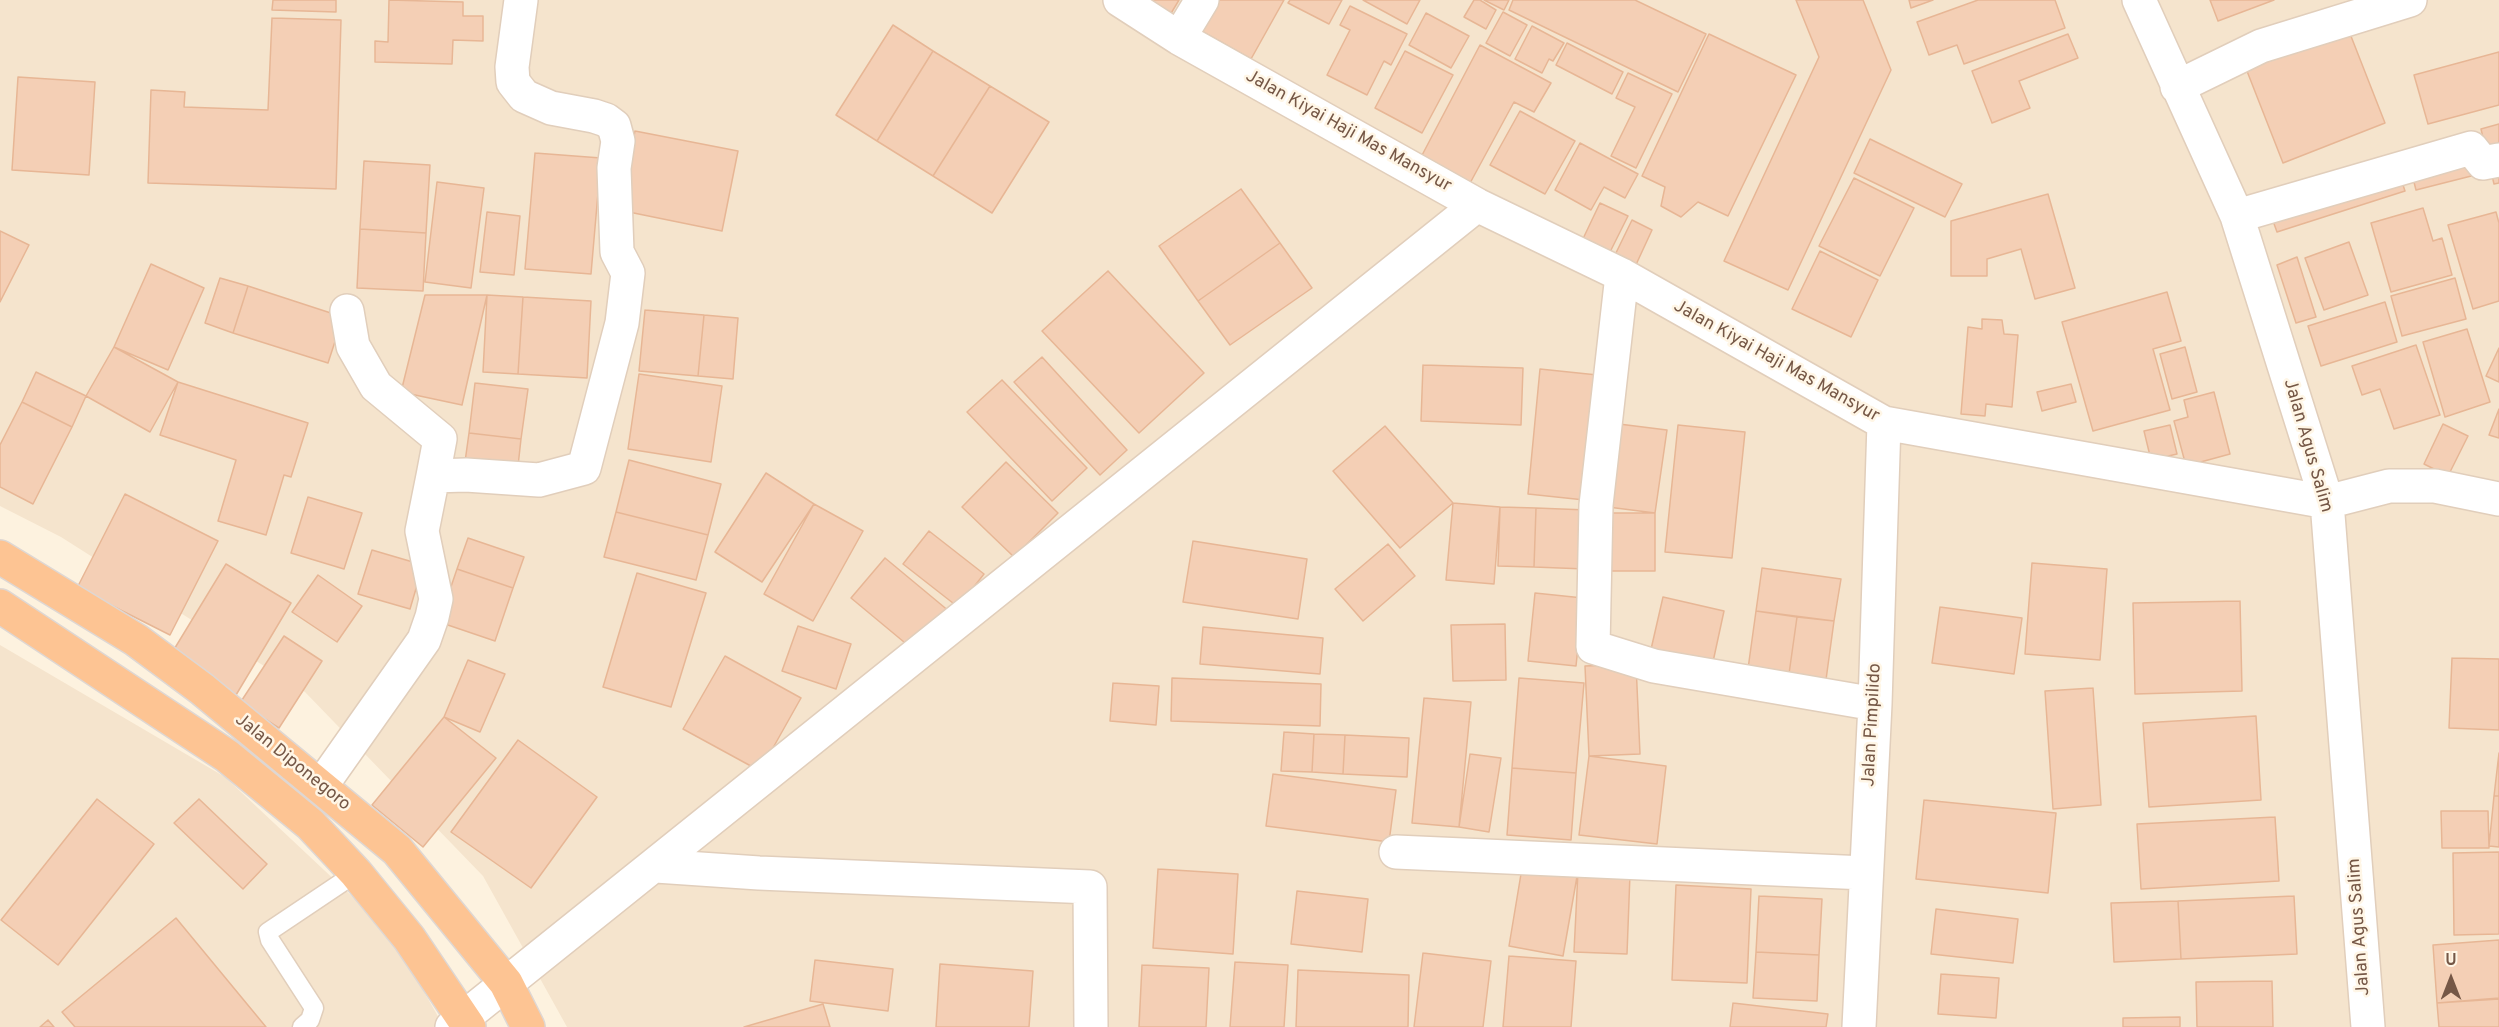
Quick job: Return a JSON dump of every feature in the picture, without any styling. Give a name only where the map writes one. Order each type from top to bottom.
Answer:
[{"type":"highway","name":"Jalan Diponegoro","points":[[0,557],[136,640],[202,689],[397,850],[506,983],[528,1027]]},
{"type":"highway","name":"Jalan Diponegoro","points":[[0,606],[227,756],[310,824],[356,873],[409,938],[462,1024]]},
{"type":"street","points":[[433,476],[466,475],[539,480],[584,468],[622,323],[628,273],[617,252],[614,168],[618,141],[614,126],[594,116],[551,108],[524,96],[513,82],[512,67],[521,0]]},
{"type":"street","name":"Jalan Kiyai Haji Mas Mansyur","points":[[1120,0],[1179,38],[1477,205],[1622,275],[1884,423],[2327,502],[2389,486],[2435,486],[2499,499]]},
{"type":"street","points":[[1179,38],[1202,0]]},
{"type":"street","name":"Jalan Agus Salim","points":[[2139,0],[2237,216],[2327,502],[2368,1027]]},
{"type":"street","points":[[2177,87],[2261,46],[2410,0]]},
{"type":"street","points":[[2237,216],[2471,148],[2483,163],[2499,160]]},
{"type":"street","points":[[462,1024],[506,983],[656,866],[1477,205]]},
{"type":"street","points":[[1622,275],[1596,505],[1593,647],[1654,666],[1875,704]]},
{"type":"street","points":[[321,786],[424,640],[436,599],[422,531],[440,439],[376,386],[353,346],[347,311]]},
{"type":"street","name":"Jalan Pimpilido","points":[[1858,1027],[1875,704],[1884,423]]},
{"type":"street","points":[[1396,852],[1865,873]]},
{"type":"street","points":[[656,866],[759,873],[1090,887],[1091,1027]]},
{"type":"lane","points":[[302,1027],[310,1020],[314,1008],[270,940],[268,932],[356,873]]},
{"type":"shaded area","points":[[0,0],[2499,0],[2499,1027],[567,1027],[483,876],[305,692],[61,537],[0,506]]},
{"type":"shaded area","points":[[0,645],[225,777],[390,932],[444,1027],[0,1027]]},
{"type":"building","points":[[273,0],[336,0],[336,12],[272,10]]},
{"type":"building","points":[[389,0],[463,2],[463,16],[483,16],[483,41],[453,40],[452,64],[375,62],[375,41],[388,42]]},
{"type":"building","points":[[1139,0],[1179,0],[1167,20]]},
{"type":"building","points":[[1212,0],[1284,0],[1251,59],[1196,28]]},
{"type":"building","points":[[1290,0],[1342,0],[1329,24],[1288,3]]},
{"type":"building","points":[[1363,0],[1420,0],[1407,24]]},
{"type":"building","points":[[1474,0],[1480,0],[1496,10],[1486,29],[1464,17]]},
{"type":"building","points":[[1484,0],[1509,0],[1504,10]]},
{"type":"building","points":[[1513,0],[1635,0],[1706,34],[1678,92],[1509,10]]},
{"type":"building","points":[[1796,0],[1863,0],[1891,70],[1788,290],[1724,261],[1819,57]]},
{"type":"building","points":[[1909,0],[1933,0],[1911,8]]},
{"type":"building","points":[[1978,0],[2055,0],[2065,28],[1964,64],[1957,45],[1929,55],[1917,22]]},
{"type":"building","points":[[2210,0],[2274,0],[2218,21]]},
{"type":"building","points":[[1350,6],[1407,34],[1391,65],[1384,61],[1367,95],[1327,75],[1350,30],[1340,25]]},
{"type":"building","points":[[1503,12],[1527,25],[1510,56],[1486,43]]},
{"type":"building","points":[[1426,13],[1469,36],[1451,68],[1409,45]]},
{"type":"building","points":[[272,18],[341,20],[336,189],[148,183],[151,90],[185,92],[184,107],[268,110]]},
{"type":"building","points":[[893,25],[933,51],[877,141],[836,115]]},
{"type":"building","points":[[1532,26],[1564,43],[1553,61],[1549,59],[1542,73],[1515,59]]},
{"type":"building","points":[[2347,26],[2385,123],[2283,163],[2245,66]]},
{"type":"building","points":[[1709,34],[1796,75],[1728,216],[1698,202],[1681,217],[1661,206],[1665,187],[1642,176]]},
{"type":"building","points":[[2068,34],[2078,58],[2019,81],[2030,108],[1992,123],[1972,71]]},
{"type":"building","points":[[1567,43],[1623,72],[1612,94],[1556,65]]},
{"type":"building","points":[[1480,45],[1551,83],[1534,112],[1514,102],[1469,185],[1420,159]]},
{"type":"building","points":[[933,51],[990,86],[933,176],[877,141]]},
{"type":"building","points":[[1405,51],[1453,75],[1422,133],[1375,108]]},
{"type":"building","points":[[2499,52],[2499,105],[2428,124],[2414,75]]},
{"type":"building","points":[[1628,73],[1672,94],[1636,168],[1611,156],[1635,107],[1616,98]]},
{"type":"building","points":[[18,77],[95,82],[89,175],[12,170]]},
{"type":"building","points":[[990,86],[1049,122],[992,213],[933,176]]},
{"type":"building","points":[[1520,111],[1575,141],[1545,194],[1490,165]]},
{"type":"building","points":[[2499,124],[2499,183],[2494,184],[2481,129]]},
{"type":"building","points":[[635,131],[738,151],[722,231],[619,210]]},
{"type":"building","points":[[1870,139],[1962,184],[1945,217],[1854,173]]},
{"type":"building","points":[[1580,143],[1638,174],[1625,198],[1604,187],[1591,210],[1555,190]]},
{"type":"building","points":[[2406,151],[2487,172],[2416,190]]},
{"type":"building","points":[[535,153],[601,158],[591,274],[525,269]]},
{"type":"building","points":[[2393,155],[2405,191],[2277,232],[2264,196]]},
{"type":"building","points":[[364,161],[430,165],[426,233],[360,229]]},
{"type":"building","points":[[1854,178],[1914,208],[1880,276],[1819,246]]},
{"type":"building","points":[[437,182],[484,188],[471,288],[425,282]]},
{"type":"building","points":[[1241,189],[1280,243],[1198,301],[1159,246]]},
{"type":"building","points":[[2048,194],[2075,288],[2035,299],[2021,249],[1987,259],[1987,276],[1951,276],[1951,221]]},
{"type":"building","points":[[1600,203],[1628,216],[1607,258],[1580,245]]},
{"type":"building","points":[[2423,208],[2433,241],[2442,238],[2452,275],[2391,292],[2371,223]]},
{"type":"building","points":[[487,212],[520,216],[514,275],[480,272]]},
{"type":"building","points":[[2496,212],[2499,223],[2499,301],[2473,309],[2448,225]]},
{"type":"building","points":[[1632,220],[1652,230],[1634,269],[1613,259]]},
{"type":"building","points":[[360,229],[426,233],[423,291],[357,288]]},
{"type":"building","points":[[0,231],[29,245],[0,302]]},
{"type":"building","points":[[2349,242],[2368,295],[2324,310],[2305,258]]},
{"type":"building","points":[[1280,243],[1312,288],[1230,345],[1198,301]]},
{"type":"building","points":[[1820,251],[1878,280],[1851,337],[1792,309]]},
{"type":"building","points":[[2297,257],[2316,317],[2296,323],[2277,265]]},
{"type":"building","points":[[151,264],[204,288],[168,370],[114,347]]},
{"type":"building","points":[[1108,271],[1204,373],[1139,433],[1042,331]]},
{"type":"building","points":[[220,278],[248,286],[233,333],[205,323]]},
{"type":"building","points":[[2455,278],[2466,319],[2402,336],[2391,296]]},
{"type":"building","points":[[248,286],[343,317],[328,363],[233,333]]},
{"type":"building","points":[[2167,292],[2181,341],[2153,349],[2170,410],[2093,431],[2062,322]]},
{"type":"building","points":[[425,295],[487,295],[462,405],[401,392]]},
{"type":"building","points":[[487,295],[523,297],[518,374],[483,372]]},
{"type":"building","points":[[523,297],[591,301],[587,378],[518,374]]},
{"type":"building","points":[[2385,302],[2397,342],[2321,366],[2308,326]]},
{"type":"building","points":[[645,310],[704,315],[698,376],[639,371]]},
{"type":"building","points":[[704,315],[738,318],[733,379],[698,376]]},
{"type":"building","points":[[1982,319],[2002,320],[2004,334],[2018,335],[2012,407],[1986,404],[1985,416],[1961,414],[1968,327],[1982,329]]},
{"type":"building","points":[[2467,329],[2490,402],[2445,417],[2423,342]]},
{"type":"building","points":[[2416,345],[2440,415],[2394,429],[2380,389],[2362,395],[2352,366]]},
{"type":"building","points":[[114,347],[178,382],[150,432],[86,396]]},
{"type":"building","points":[[2185,347],[2197,392],[2172,399],[2160,354]]},
{"type":"building","points":[[2499,348],[2499,382],[2486,376]]},
{"type":"building","points":[[1042,357],[1127,450],[1100,475],[1014,382]]},
{"type":"building","points":[[1423,365],[1523,368],[1521,425],[1421,421]]},
{"type":"building","points":[[1540,369],[1607,376],[1594,501],[1528,494]]},
{"type":"building","points":[[36,372],[86,396],[72,427],[22,402]]},
{"type":"building","points":[[639,374],[722,386],[711,462],[628,449]]},
{"type":"building","points":[[1002,380],[1087,468],[1052,501],[967,412]]},
{"type":"building","points":[[178,382],[308,423],[291,477],[284,475],[266,535],[218,521],[236,460],[160,435]]},
{"type":"building","points":[[475,383],[528,389],[521,439],[469,433]]},
{"type":"building","points":[[2071,384],[2076,402],[2042,411],[2037,392]]},
{"type":"building","points":[[2214,392],[2230,454],[2186,466],[2174,421],[2188,417],[2184,400]]},
{"type":"building","points":[[22,402],[72,427],[33,504],[0,487],[0,445]]},
{"type":"building","points":[[2499,409],[2499,438],[2489,435]]},
{"type":"building","points":[[1619,424],[1667,430],[1655,513],[1608,507]]},
{"type":"building","points":[[2443,424],[2468,436],[2448,476],[2424,464]]},
{"type":"building","points":[[1678,425],[1745,432],[1732,558],[1665,552]]},
{"type":"building","points":[[2170,425],[2177,454],[2151,460],[2144,431]]},
{"type":"building","points":[[1385,426],[1453,503],[1400,548],[1333,471]]},
{"type":"building","points":[[469,433],[521,439],[517,475],[464,469]]},
{"type":"building","points":[[629,460],[721,484],[708,535],[616,512]]},
{"type":"building","points":[[1006,462],[1058,513],[1014,557],[962,507]]},
{"type":"building","points":[[766,473],[814,504],[762,582],[715,552]]},
{"type":"building","points":[[125,494],[218,541],[170,635],[77,588]]},
{"type":"building","points":[[308,497],[362,513],[344,569],[291,553]]},
{"type":"building","points":[[1453,503],[1500,507],[1494,584],[1446,580]]},
{"type":"building","points":[[814,504],[863,531],[813,621],[764,594]]},
{"type":"building","points":[[1500,507],[1536,508],[1534,567],[1498,566]]},
{"type":"building","points":[[1536,508],[1587,510],[1585,569],[1534,567]]},
{"type":"building","points":[[616,512],[708,535],[696,580],[604,557]]},
{"type":"building","points":[[1599,513],[1655,513],[1655,571],[1599,571]]},
{"type":"building","points":[[929,531],[984,574],[958,607],[903,564]]},
{"type":"building","points":[[468,538],[524,557],[513,588],[457,569]]},
{"type":"building","points":[[1193,541],[1307,559],[1298,619],[1183,602]]},
{"type":"building","points":[[1388,544],[1415,576],[1363,621],[1335,589]]},
{"type":"building","points":[[372,550],[423,565],[410,609],[358,594]]},
{"type":"building","points":[[885,558],[950,612],[916,652],[851,598]]},
{"type":"building","points":[[2032,563],[2107,569],[2100,660],[2025,654]]},
{"type":"building","points":[[226,564],[291,603],[236,695],[170,656]]},
{"type":"building","points":[[1762,568],[1841,579],[1834,621],[1756,611]]},
{"type":"building","points":[[457,569],[513,588],[495,641],[439,622]]},
{"type":"building","points":[[637,573],[706,593],[671,707],[603,687]]},
{"type":"building","points":[[318,575],[362,606],[337,642],[292,612]]},
{"type":"building","points":[[1535,593],[1583,598],[1576,666],[1528,661]]},
{"type":"building","points":[[1663,597],[1724,611],[1711,671],[1649,658]]},
{"type":"building","points":[[2240,601],[2242,691],[2135,694],[2133,603]]},
{"type":"building","points":[[1940,607],[2022,618],[2014,674],[1932,663]]},
{"type":"building","points":[[1756,611],[1797,617],[1788,681],[1747,676]]},
{"type":"building","points":[[1797,617],[1834,621],[1825,687],[1788,681]]},
{"type":"building","points":[[1505,624],[1506,680],[1453,681],[1451,625]]},
{"type":"building","points":[[798,626],[851,644],[836,689],[782,671]]},
{"type":"building","points":[[1203,627],[1323,638],[1320,674],[1200,664]]},
{"type":"building","points":[[284,636],[322,661],[279,728],[240,703]]},
{"type":"building","points":[[725,656],[801,698],[760,771],[683,729]]},
{"type":"building","points":[[2452,658],[2499,659],[2499,730],[2449,728]]},
{"type":"building","points":[[468,660],[505,674],[480,732],[444,717]]},
{"type":"building","points":[[1636,664],[1640,754],[1589,756],[1585,666]]},
{"type":"building","points":[[1172,678],[1321,684],[1320,726],[1171,721]]},
{"type":"building","points":[[1519,678],[1584,683],[1576,773],[1512,768]]},
{"type":"building","points":[[1113,683],[1159,686],[1156,725],[1110,721]]},
{"type":"building","points":[[2093,688],[2101,805],[2053,809],[2045,691]]},
{"type":"building","points":[[1424,698],[1471,702],[1459,827],[1412,823]]},
{"type":"building","points":[[2256,716],[2261,800],[2149,807],[2143,723]]},
{"type":"building","points":[[444,717],[496,758],[423,847],[372,805]]},
{"type":"building","points":[[1284,732],[1314,734],[1312,772],[1281,771]]},
{"type":"building","points":[[1314,734],[1345,735],[1343,774],[1312,772]]},
{"type":"building","points":[[1345,735],[1409,738],[1407,777],[1343,774]]},
{"type":"building","points":[[518,740],[597,797],[531,888],[451,832]]},
{"type":"building","points":[[2499,753],[2499,796],[2494,796]]},
{"type":"building","points":[[1470,754],[1501,758],[1489,832],[1459,827]]},
{"type":"building","points":[[1589,756],[1666,766],[1657,844],[1579,835]]},
{"type":"building","points":[[1512,768],[1576,773],[1571,840],[1507,835]]},
{"type":"building","points":[[1273,774],[1396,790],[1389,842],[1266,826]]},
{"type":"building","points":[[2494,796],[2499,796],[2499,847],[2489,846]]},
{"type":"building","points":[[97,799],[154,844],[58,965],[1,920]]},
{"type":"building","points":[[199,799],[267,864],[243,889],[174,823]]},
{"type":"building","points":[[1924,800],[2056,813],[2048,893],[1916,879]]},
{"type":"building","points":[[2441,811],[2488,811],[2489,848],[2442,848]]},
{"type":"building","points":[[2275,817],[2279,881],[2141,889],[2137,824]]},
{"type":"building","points":[[2499,852],[2499,934],[2454,935],[2453,853]]},
{"type":"building","points":[[1523,862],[1578,871],[1563,956],[1509,946]]},
{"type":"building","points":[[1158,869],[1238,874],[1233,954],[1153,948]]},
{"type":"building","points":[[1578,871],[1630,874],[1627,954],[1574,952]]},
{"type":"building","points":[[1676,885],[1751,889],[1747,983],[1672,980]]},
{"type":"building","points":[[1297,891],[1368,899],[1362,952],[1291,944]]},
{"type":"building","points":[[1759,896],[1822,899],[1819,955],[1756,952]]},
{"type":"building","points":[[2294,896],[2297,954],[2181,959],[2178,901]]},
{"type":"building","points":[[2178,901],[2181,959],[2114,962],[2111,903]]},
{"type":"building","points":[[1936,909],[2018,919],[2013,963],[1931,954]]},
{"type":"building","points":[[176,918],[266,1027],[75,1027],[62,1012]]},
{"type":"building","points":[[2499,940],[2499,998],[2437,1003],[2433,945]]},
{"type":"building","points":[[1756,952],[1819,955],[1817,1001],[1753,998]]},
{"type":"building","points":[[1423,953],[1491,961],[1483,1027],[1414,1027]]},
{"type":"building","points":[[1509,956],[1576,961],[1571,1027],[1503,1027]]},
{"type":"building","points":[[815,960],[893,969],[888,1011],[810,1001]]},
{"type":"building","points":[[1235,962],[1288,965],[1284,1027],[1230,1027]]},
{"type":"building","points":[[940,964],[1033,971],[1029,1027],[936,1027]]},
{"type":"building","points":[[1142,965],[1209,968],[1206,1027],[1139,1027]]},
{"type":"building","points":[[1298,970],[1409,975],[1408,1027],[1296,1027]]},
{"type":"building","points":[[1941,974],[1999,978],[1996,1018],[1938,1014]]},
{"type":"building","points":[[2272,981],[2273,1027],[2197,1027],[2196,982]]},
{"type":"building","points":[[2499,999],[2499,1027],[2439,1027],[2437,1003]]},
{"type":"building","points":[[1733,1003],[1828,1014],[1826,1027],[1730,1027]]},
{"type":"building","points":[[823,1004],[830,1027],[744,1027]]},
{"type":"building","points":[[2180,1017],[2180,1027],[2123,1027],[2123,1018]]},
{"type":"building","points":[[48,1020],[54,1027],[40,1027]]}]
